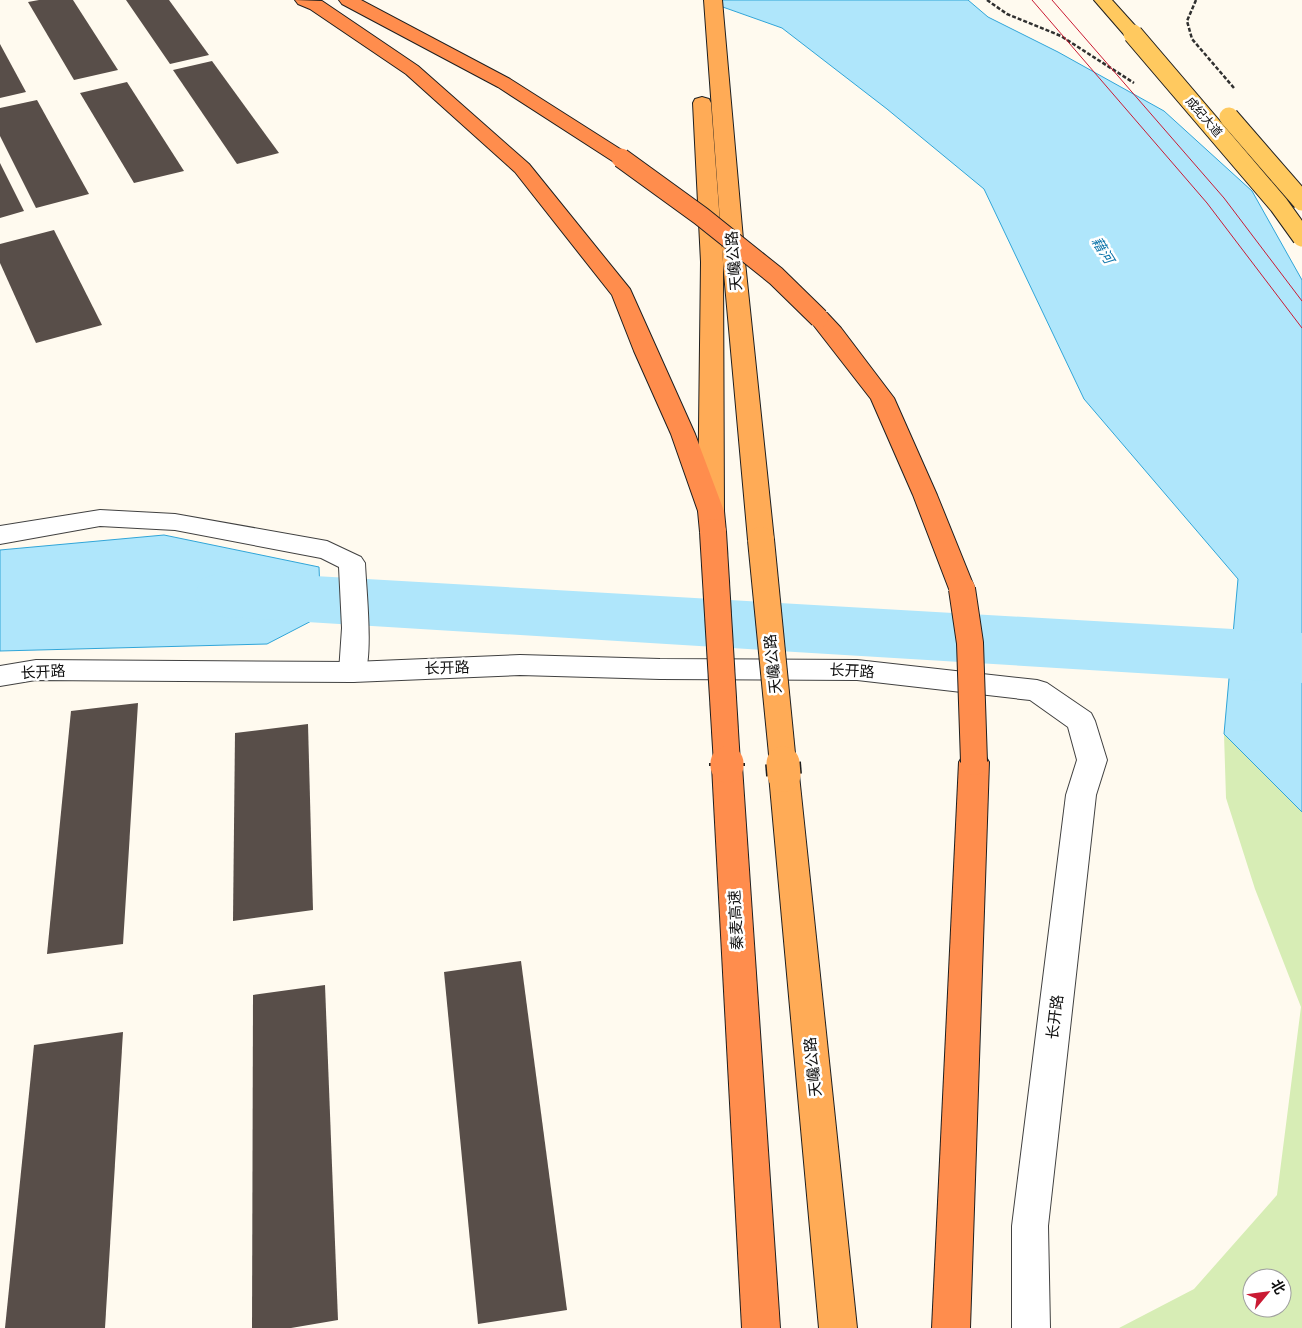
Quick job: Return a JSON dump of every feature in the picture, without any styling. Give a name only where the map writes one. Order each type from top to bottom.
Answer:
[{"type":"highway","name":"秦麦高速","points":[[304,0],[316,5],[412,70],[522,168],[622,294],[683,434],[712,522],[761,1328]]},
{"type":"highway","points":[[348,0],[504,83],[621,158],[701,216],[776,276],[819,318],[882,398],[925,495],[962,589],[970,643],[974,762],[951,1328]]},
{"type":"highway","points":[[696,0],[700,58]]},
{"type":"highway","name":"天巉公路","points":[[712,0],[735,271],[838,1328]]},
{"type":"highway","name":"天巉公路","points":[[701,87],[712,262],[712,522]]},
{"type":"main road","name":"成纪大道","points":[[1103,0],[1280,205],[1302,237]]},
{"type":"main road","points":[[1154,32],[1186,69]]},
{"type":"main road","name":"成纪大道","points":[[1218,105],[1302,201]]},
{"type":"street","points":[[0,535],[100,518],[174,522],[327,550],[352,563],[355,628],[354,672]]},
{"type":"street","name":"长开路","points":[[0,676],[36,670],[354,672],[520,665],[660,669],[857,670],[1037,690],[1081,721],[1092,760],[1081,795],[1030,1226],[1031,1328]]},
{"type":"green space","points":[[1224,734],[1302,812],[1302,1328],[1119,1328],[1194,1289],[1277,1195],[1301,1007],[1255,889],[1226,798]]},
{"type":"water","name":"藉河","points":[[703,0],[968,0],[988,17],[1058,52],[1164,111],[1252,191],[1302,280],[1302,812],[1224,734],[1238,579],[1084,399],[984,189],[887,109],[782,28]]},
{"type":"water","points":[[164,535],[319,567],[321,616],[267,644],[0,651],[0,550]]},
{"type":"building","points":[[39,0],[73,0],[118,70],[74,80],[28,2]]},
{"type":"building","points":[[126,0],[169,0],[209,55],[170,64]]},
{"type":"building","points":[[0,44],[26,92],[0,98]]},
{"type":"building","points":[[212,61],[279,153],[237,164],[173,70]]},
{"type":"building","points":[[127,82],[184,171],[134,183],[80,93]]},
{"type":"building","points":[[37,100],[89,194],[36,208],[0,136],[0,108]]},
{"type":"building","points":[[0,163],[24,211],[0,218]]},
{"type":"building","points":[[54,230],[102,325],[36,343],[0,263],[0,244]]},
{"type":"building","points":[[138,703],[123,944],[47,954],[71,711]]},
{"type":"building","points":[[308,724],[313,910],[233,921],[235,733]]},
{"type":"building","points":[[521,961],[567,1310],[478,1324],[444,972]]},
{"type":"building","points":[[325,985],[338,1320],[291,1328],[252,1328],[253,995]]},
{"type":"building","points":[[123,1032],[105,1328],[5,1328],[34,1045]]},
{"type":"waterway","points":[[226,594],[1302,658]]},
{"type":"tram line","points":[[1032,0],[1207,203],[1302,328]]},
{"type":"tram line","points":[[1052,0],[1224,198],[1302,301]]}]
